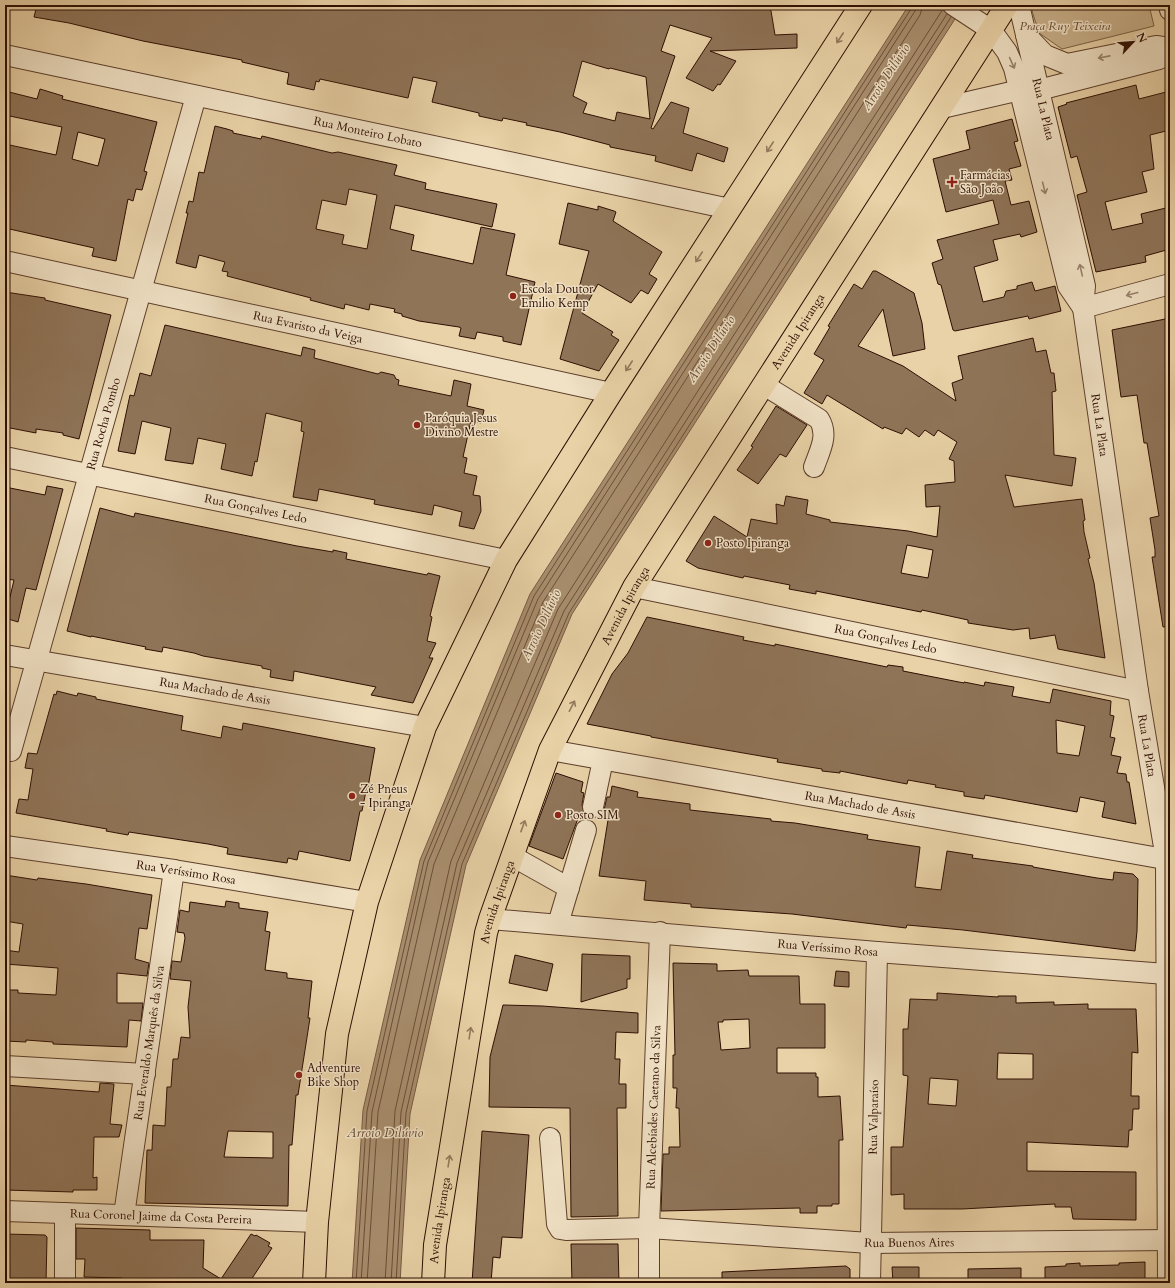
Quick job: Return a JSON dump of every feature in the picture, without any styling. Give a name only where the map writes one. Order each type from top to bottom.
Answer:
[{"type":"main road","points":[[314,1283],[317,1222],[337,1034],[367,902],[425,727],[506,560],[611,393],[861,5]]},
{"type":"main road","name":"Avenida Ipiranga","points":[[433,1283],[435,1245],[490,919],[550,750],[634,587],[1007,5]]},
{"type":"street","name":"Rua La Plata","points":[[1019,5],[1026,34],[1030,90],[1068,286],[1083,308],[1138,691],[1168,859],[1166,974],[1169,1240],[1168,1283]]},
{"type":"street","points":[[1168,5],[1170,10]]},
{"type":"street","points":[[958,9],[991,30]]},
{"type":"street","name":"Rua La Plata","points":[[991,30],[1007,52],[1014,68],[1030,90]]},
{"type":"street","points":[[1026,34],[1045,55],[1067,64],[1156,46],[1170,48]]},
{"type":"street","points":[[942,108],[1030,90],[1159,59],[1170,52]]},
{"type":"street","name":"Rua Monteiro Lobato","points":[[5,55],[730,209]]},
{"type":"street","name":"Rua Rocha Pombo","points":[[11,751],[196,96]]},
{"type":"street","name":"Rua Evaristo da Veiga","points":[[5,261],[611,393]]},
{"type":"street","points":[[1083,308],[1170,284]]},
{"type":"street","points":[[764,385],[819,419],[823,426],[824,439],[814,467]]},
{"type":"street","name":"Rua Gonçalves Ledo","points":[[5,457],[506,560]]},
{"type":"street","name":"Rua Gonçalves Ledo","points":[[634,587],[1138,691]]},
{"type":"street","name":"Rua Machado de Assis","points":[[5,655],[425,727]]},
{"type":"street","name":"Rua Machado de Assis","points":[[550,750],[1168,859]]},
{"type":"street","points":[[593,807],[603,760]]},
{"type":"street","points":[[558,924],[586,830]]},
{"type":"street","name":"Rua Veríssimo Rosa","points":[[5,846],[174,870],[367,902]]},
{"type":"street","points":[[512,856],[569,888]]},
{"type":"street","name":"Rua Everaldo Marquês da Silva","points":[[124,1215],[174,870]]},
{"type":"street","name":"Rua Veríssimo Rosa","points":[[490,919],[660,932],[876,952],[1166,974]]},
{"type":"street","name":"Rua Alcebíades Caetano da Silva","points":[[649,1283],[649,1228],[660,932]]},
{"type":"street","name":"Rua Valparaíso","points":[[870,1283],[876,952]]},
{"type":"street","points":[[5,1066],[145,1074]]},
{"type":"street","name":"Rua Buenos Aires","points":[[550,1138],[556,1224],[560,1229],[649,1228],[870,1244],[1169,1240]]},
{"type":"street","name":"Rua Coronel Jaime da Costa Pereira","points":[[5,1211],[317,1222]]},
{"type":"street","points":[[65,1283],[66,1214]]},
{"type":"green space","name":"Praça Ruy Teixeira","points":[[1036,5],[1149,5],[1154,26],[1062,49],[1039,33],[1032,11]]},
{"type":"water","name":"Arroio Dilúvio","points":[[909,5],[964,5],[572,614],[466,865],[410,1114],[400,1283],[352,1283],[363,1110],[420,860],[530,594]]},
{"type":"building","points":[[37,5],[660,5],[671,7],[672,5],[710,5],[720,8],[741,5],[770,5],[775,35],[797,34],[797,48],[710,51],[736,61],[720,85],[718,84],[713,91],[686,78],[712,38],[670,25],[661,51],[675,56],[651,128],[653,129],[671,102],[689,108],[683,133],[728,148],[724,162],[697,153],[692,171],[655,161],[656,156],[610,147],[610,145],[526,125],[527,123],[503,118],[502,121],[479,116],[479,113],[432,102],[437,82],[413,77],[408,98],[320,79],[319,82],[316,81],[314,90],[287,84],[289,73],[242,62],[242,60],[143,41],[69,23],[34,17]],"holes":[[[582,61],[609,69],[646,77],[650,119],[617,112],[615,121],[583,113],[587,103],[573,96]]]},
{"type":"building","points":[[1136,85],[1139,99],[1170,91],[1170,130],[1150,135],[1154,169],[1142,172],[1147,192],[1105,202],[1112,230],[1143,223],[1141,214],[1170,207],[1170,249],[1145,256],[1146,262],[1096,272],[1077,195],[1087,192],[1077,156],[1071,158],[1058,107],[1067,104],[1066,103]]},
{"type":"building","points":[[40,89],[63,96],[62,99],[157,122],[144,171],[147,172],[142,190],[136,189],[133,201],[128,199],[116,261],[92,256],[94,248],[5,228],[5,187],[8,170],[5,169],[5,144],[56,155],[62,127],[5,115],[5,91],[37,99]],"holes":[[[78,132],[105,139],[98,166],[72,159]]]},
{"type":"building","points":[[1012,119],[1018,141],[1014,142],[1021,166],[1009,169],[1012,180],[1005,181],[1011,205],[1029,201],[1037,232],[1021,237],[1020,234],[993,240],[998,260],[974,267],[983,302],[1004,297],[1006,291],[1017,289],[1017,286],[1032,282],[1035,291],[1055,286],[1061,311],[1029,319],[1028,316],[955,331],[953,330],[941,285],[938,284],[932,263],[943,259],[937,240],[999,224],[993,200],[946,212],[933,159],[970,149],[966,131]]},
{"type":"building","points":[[215,126],[233,131],[233,133],[261,139],[262,136],[332,153],[338,152],[397,165],[394,175],[426,183],[425,189],[497,204],[492,227],[395,205],[390,229],[414,235],[411,250],[473,264],[481,227],[515,234],[506,275],[535,282],[521,345],[503,341],[503,337],[477,332],[475,339],[459,336],[461,328],[459,327],[419,321],[394,312],[395,309],[370,304],[369,310],[345,304],[344,309],[310,300],[311,298],[227,276],[228,272],[222,271],[225,262],[199,255],[196,268],[176,263],[188,213],[186,213],[189,201],[193,202],[199,172],[204,173]],"holes":[[[349,189],[377,195],[367,249],[342,244],[344,235],[316,229],[322,200],[346,205]]]},
{"type":"building","points":[[568,203],[598,210],[598,206],[616,212],[613,221],[662,252],[649,274],[657,279],[648,294],[641,290],[631,303],[598,284],[582,313],[613,332],[611,335],[619,340],[599,371],[560,359],[589,251],[559,244]]},
{"type":"building","points":[[873,271],[876,271],[914,293],[922,323],[925,349],[893,356],[883,309],[858,346],[903,366],[956,401],[952,383],[963,379],[958,356],[1033,338],[1036,352],[1046,350],[1051,373],[1054,373],[1056,391],[1052,392],[1054,455],[1076,458],[1072,486],[1005,475],[1014,507],[1082,499],[1085,520],[1083,521],[1084,532],[1090,558],[1088,559],[1094,583],[1105,658],[1058,649],[1055,635],[1030,639],[1029,628],[1013,630],[968,623],[968,620],[922,610],[921,612],[816,591],[816,594],[789,589],[790,585],[744,576],[743,578],[698,568],[686,561],[714,516],[747,537],[751,519],[777,524],[776,504],[784,506],[786,496],[808,500],[806,514],[830,520],[830,522],[908,531],[937,537],[940,506],[926,507],[925,485],[955,482],[954,461],[949,459],[957,442],[938,430],[934,436],[925,430],[919,437],[906,428],[902,434],[884,427],[883,429],[827,395],[822,404],[804,393],[824,360],[814,354],[830,327],[828,326],[854,284],[862,289]],"holes":[[[907,545],[933,550],[928,578],[901,573]]]},
{"type":"building","points":[[5,292],[45,298],[45,300],[111,315],[79,439],[63,435],[63,433],[36,429],[36,433],[5,427]]},
{"type":"building","points":[[1170,318],[1170,626],[1163,627],[1152,557],[1155,557],[1155,550],[1150,518],[1159,516],[1147,443],[1144,443],[1137,395],[1121,397],[1112,330]]},
{"type":"building","points":[[165,325],[301,356],[303,347],[315,350],[314,358],[378,374],[381,372],[394,375],[396,379],[399,380],[398,385],[451,396],[454,380],[471,384],[467,406],[484,410],[481,423],[471,421],[463,457],[467,458],[464,473],[477,476],[473,495],[480,496],[481,511],[474,529],[459,526],[462,512],[434,505],[432,515],[374,504],[375,500],[319,489],[317,501],[293,497],[304,432],[301,431],[302,422],[266,413],[257,462],[255,461],[252,476],[221,469],[226,444],[198,438],[193,464],[165,460],[171,428],[142,421],[135,454],[118,451],[130,395],[134,396],[140,373],[151,376]]},
{"type":"building","points":[[776,406],[807,425],[786,457],[780,454],[758,484],[737,470],[753,447],[751,446]]},
{"type":"building","points":[[47,486],[63,489],[36,590],[26,588],[18,622],[5,618],[14,580],[5,579],[5,487],[45,495]]},
{"type":"building","points":[[100,508],[134,517],[135,513],[297,546],[333,552],[333,550],[347,553],[346,559],[427,575],[428,573],[440,576],[430,616],[432,617],[427,641],[436,643],[429,658],[433,658],[413,703],[371,695],[376,687],[294,671],[293,681],[270,677],[271,670],[262,668],[262,666],[203,656],[163,647],[162,652],[145,649],[146,647],[67,631]]},
{"type":"building","points":[[647,617],[744,637],[743,640],[775,646],[775,644],[887,667],[888,665],[903,667],[903,671],[964,683],[984,686],[985,682],[1014,687],[1012,696],[1050,703],[1053,689],[1111,701],[1110,715],[1114,716],[1110,737],[1115,738],[1111,755],[1121,757],[1117,773],[1126,774],[1127,782],[1129,782],[1136,824],[1102,817],[1105,802],[1080,797],[1077,812],[985,795],[984,799],[964,796],[964,792],[935,787],[936,785],[908,780],[907,784],[840,771],[840,773],[822,771],[822,769],[777,762],[778,759],[651,737],[587,724],[612,674],[628,653]],"holes":[[[1056,720],[1085,726],[1079,756],[1057,753]]]},
{"type":"building","points":[[57,691],[77,696],[78,693],[96,697],[96,699],[183,716],[181,730],[221,738],[223,726],[242,730],[243,723],[375,748],[368,787],[367,786],[362,811],[360,811],[350,861],[299,851],[297,860],[288,858],[287,863],[227,854],[228,848],[208,844],[129,832],[128,835],[106,831],[107,829],[16,813],[19,799],[28,800],[33,769],[25,768],[28,753],[37,754],[54,694],[56,695]]},
{"type":"building","points":[[556,773],[583,782],[581,792],[584,793],[582,805],[585,814],[580,813],[563,859],[529,846]]},
{"type":"building","points":[[612,786],[638,792],[637,797],[690,804],[690,810],[771,819],[771,821],[795,823],[868,835],[867,839],[920,847],[915,887],[941,890],[947,851],[973,855],[972,858],[1033,866],[1113,880],[1114,872],[1133,874],[1138,879],[1135,951],[963,930],[907,925],[906,928],[792,914],[691,907],[691,904],[644,900],[646,881],[599,876],[608,820],[597,818],[604,810],[607,797],[610,797]]},
{"type":"building","points":[[5,875],[37,880],[38,878],[86,884],[152,895],[147,929],[139,928],[135,959],[149,963],[147,976],[117,973],[117,1003],[143,1003],[141,1021],[129,1020],[127,1047],[53,1044],[53,1042],[26,1040],[26,1042],[5,1041],[7,1005],[5,1005],[5,990],[18,990],[18,993],[56,995],[58,968],[5,964],[5,950],[19,952],[23,924],[5,921]]},
{"type":"building","points":[[226,901],[239,903],[239,908],[268,912],[265,931],[270,932],[265,970],[287,973],[287,978],[312,981],[308,1018],[310,1018],[298,1095],[296,1095],[292,1145],[289,1145],[288,1206],[145,1203],[147,1150],[152,1150],[153,1125],[165,1126],[167,1087],[171,1087],[173,1059],[178,1059],[181,1037],[190,1038],[188,1007],[191,981],[170,979],[172,961],[181,962],[185,938],[184,933],[177,932],[180,910],[189,912],[190,902],[225,907]],"holes":[[[228,1131],[273,1132],[273,1158],[224,1157]]]},
{"type":"building","points":[[582,954],[630,956],[630,979],[627,979],[627,988],[581,1002]]},
{"type":"building","points":[[515,955],[553,964],[547,991],[509,983]]},
{"type":"building","points":[[673,963],[717,964],[717,971],[748,970],[749,976],[799,976],[800,1004],[825,1004],[825,1048],[777,1048],[777,1073],[816,1073],[816,1077],[818,1077],[818,1097],[840,1096],[843,1140],[839,1140],[839,1204],[832,1204],[832,1206],[817,1206],[817,1213],[800,1213],[800,1208],[661,1211],[663,1154],[669,1154],[669,1147],[680,1147],[679,1108],[676,1108],[677,1088],[673,1088],[673,1055],[675,1055]],"holes":[[[749,1019],[750,1048],[721,1050],[718,1022],[723,1022],[723,1020]]]},
{"type":"building","points":[[836,971],[849,972],[849,987],[834,986]]},
{"type":"building","points":[[937,993],[998,997],[1016,996],[1016,1003],[1054,1002],[1054,1005],[1088,1004],[1088,1009],[1136,1009],[1138,1053],[1132,1052],[1131,1096],[1139,1096],[1139,1109],[1133,1109],[1132,1130],[1129,1130],[1128,1147],[1027,1142],[1027,1171],[1136,1172],[1136,1220],[1073,1219],[1071,1207],[1055,1207],[1055,1204],[962,1209],[904,1209],[904,1194],[891,1195],[891,1147],[903,1147],[908,1076],[903,1075],[903,1029],[908,1029],[910,999],[937,1000]],"holes":[[[998,1053],[1033,1054],[1033,1079],[997,1079]],[[930,1078],[958,1080],[956,1106],[928,1104]]]},
{"type":"building","points":[[503,1005],[542,1006],[638,1013],[638,1033],[616,1032],[615,1059],[620,1059],[619,1084],[626,1084],[626,1108],[617,1108],[618,1216],[571,1217],[570,1108],[489,1107],[490,1057]]},
{"type":"building","points":[[100,1083],[114,1084],[110,1124],[122,1125],[119,1137],[94,1137],[93,1178],[97,1177],[97,1190],[73,1190],[73,1192],[5,1190],[5,1085],[99,1092]]},
{"type":"building","points":[[482,1131],[529,1135],[522,1238],[502,1237],[500,1258],[493,1257],[491,1283],[472,1283]]},
{"type":"building","points":[[76,1228],[150,1230],[150,1240],[204,1240],[203,1268],[221,1279],[251,1234],[256,1235],[270,1243],[268,1246],[272,1248],[249,1283],[122,1283],[122,1278],[84,1277],[85,1259],[76,1259]]},
{"type":"building","points":[[5,1234],[45,1235],[47,1237],[46,1283],[5,1283]]},
{"type":"building","points":[[571,1244],[618,1244],[619,1283],[572,1283]]},
{"type":"building","points":[[1145,1262],[1145,1283],[1045,1283],[1045,1267],[1066,1266],[1066,1264],[1080,1263],[1080,1266],[1119,1265],[1119,1263]]},
{"type":"building","points":[[846,1266],[850,1269],[850,1283],[722,1283],[722,1272]]},
{"type":"building","points":[[892,1267],[919,1267],[919,1283],[893,1283]]},
{"type":"building","points":[[1021,1268],[1021,1283],[968,1283],[968,1269]]},
{"type":"place","name":"Farmácias São João","points":[[952,182]]},
{"type":"place","name":"Escola Doutor Emilio Kemp","points":[[513,296]]},
{"type":"place","name":"Paróquia Jesus Divino Mestre","points":[[417,425]]},
{"type":"place","name":"Posto Ipiranga","points":[[708,543]]},
{"type":"place","name":"Zé Pneus - Ipiranga","points":[[352,796]]},
{"type":"place","name":"Posto SIM","points":[[558,815]]},
{"type":"place","name":"Adventure Bike Shop","points":[[299,1075]]}]
